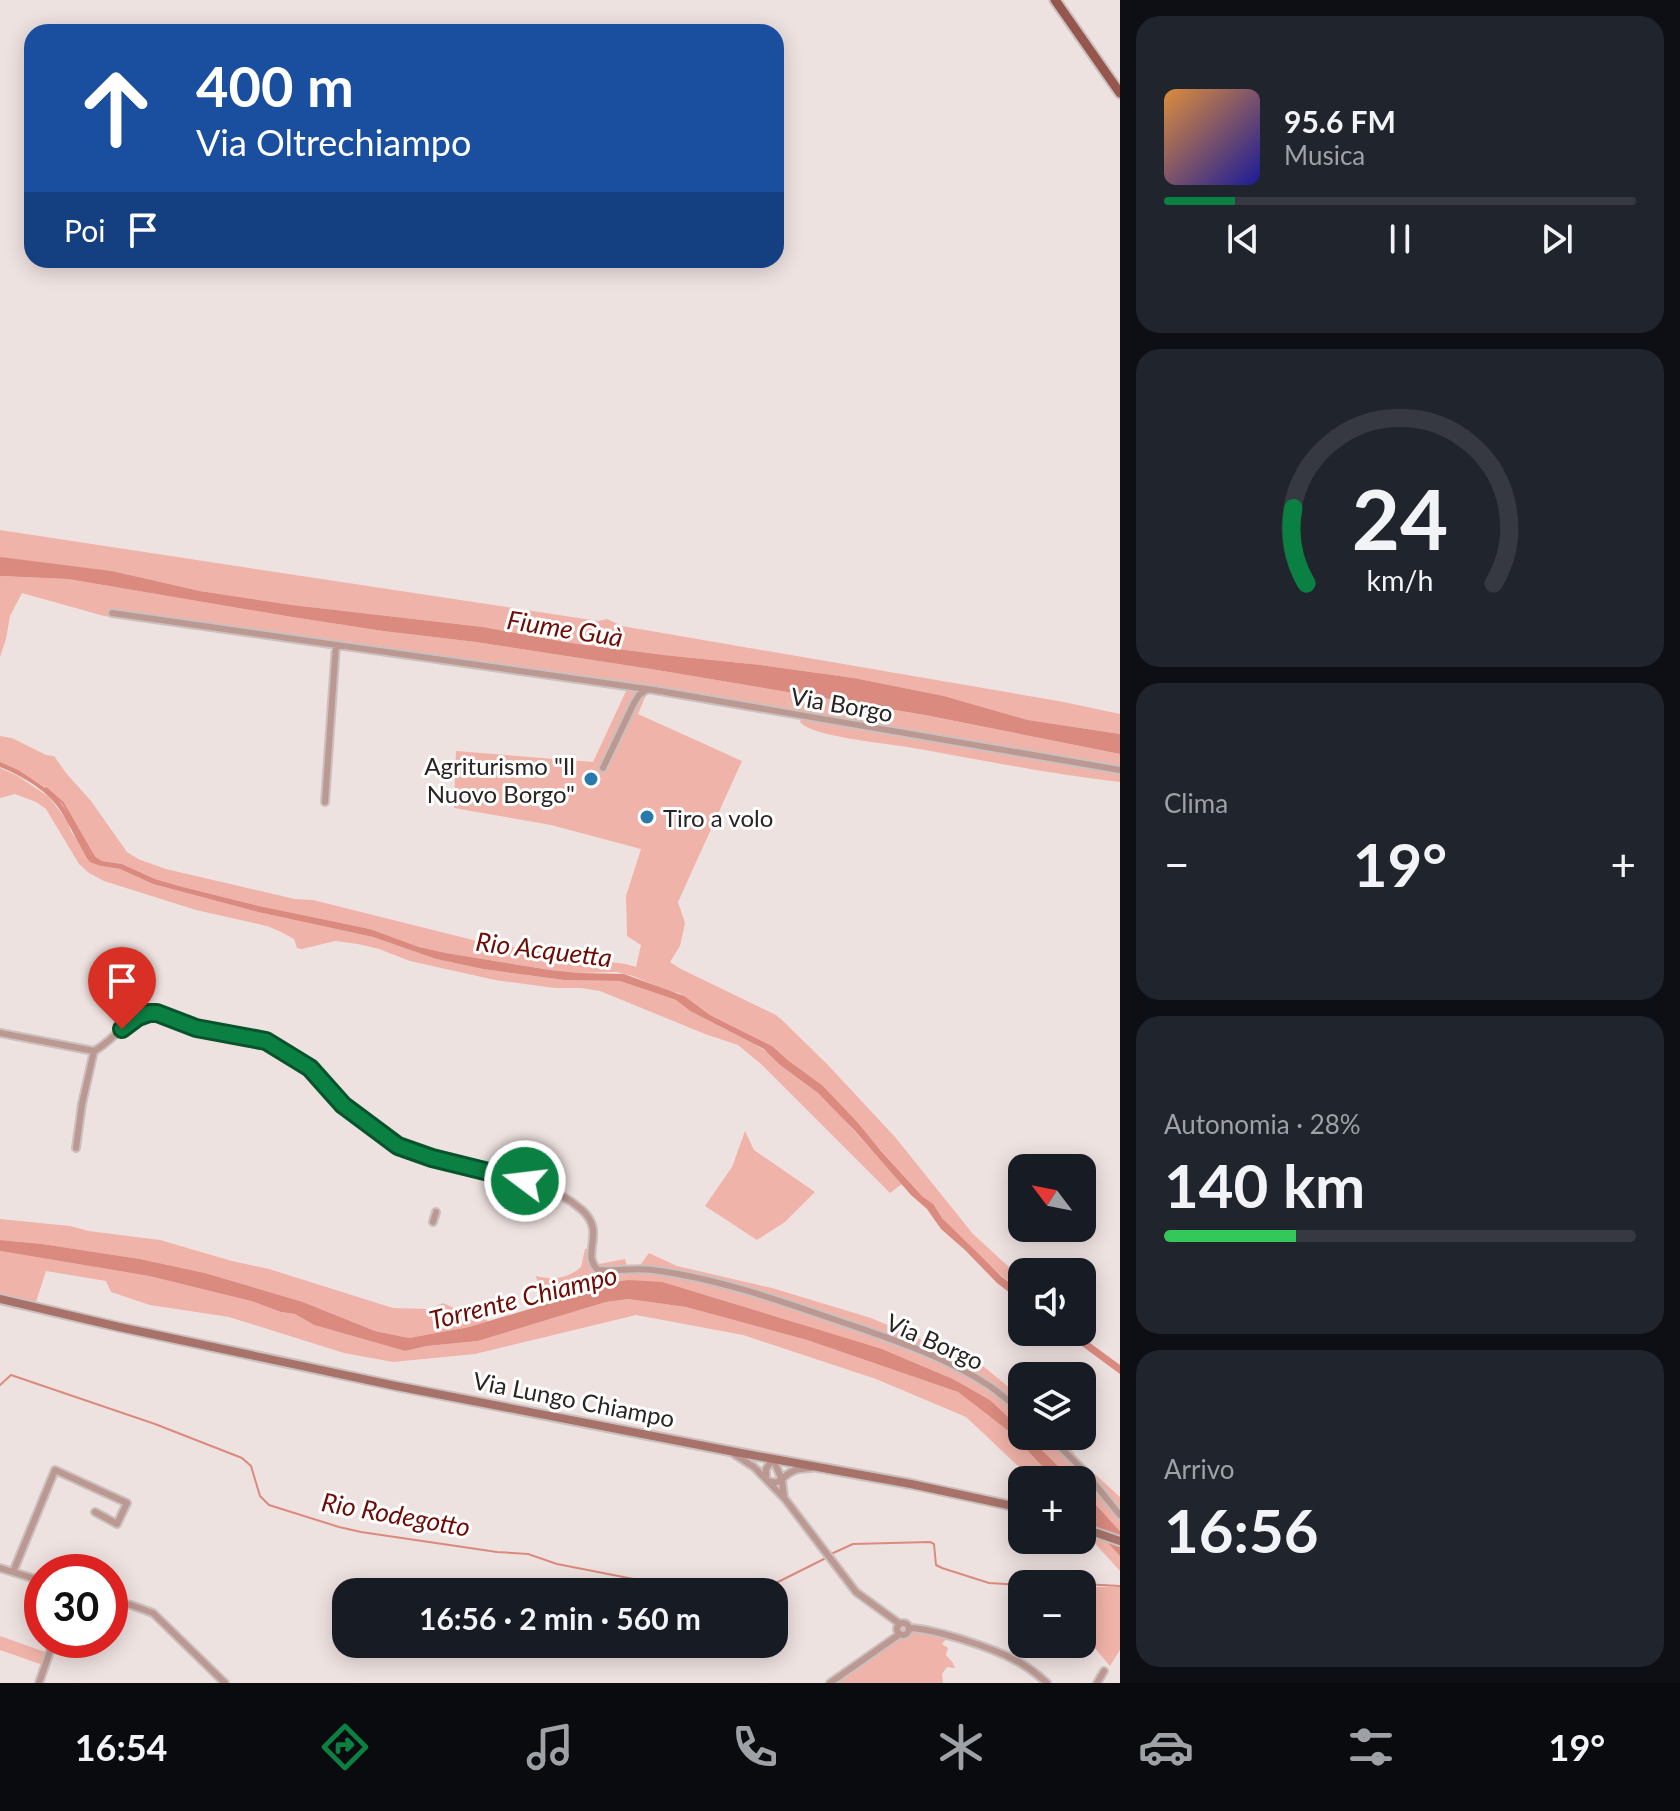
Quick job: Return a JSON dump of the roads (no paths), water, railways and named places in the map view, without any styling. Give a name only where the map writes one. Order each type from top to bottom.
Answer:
[{"type":"main road","points":[[1055,0],[1120,93]]},
{"type":"main road","name":"Via Lungo Chiampo","points":[[0,1299],[396,1386],[1008,1505]]},
{"type":"main road","points":[[1096,1533],[1120,1541]]},
{"type":"street","name":"Via Borgo","points":[[112,613],[646,690],[1120,770]]},
{"type":"street","points":[[325,802],[336,645]]},
{"type":"street","points":[[603,768],[634,703],[646,690]]},
{"type":"street","name":"Via Borgo","points":[[94,1051],[138,1017],[149,1013],[212,1032],[266,1041],[310,1068],[343,1105],[398,1146],[538,1186],[578,1207],[588,1216],[594,1229],[591,1258],[598,1270],[631,1268],[664,1271],[795,1306],[942,1361],[991,1387],[1008,1401]]},
{"type":"street","points":[[0,1033],[94,1051],[76,1148]]},
{"type":"street","points":[[433,1222],[436,1212]]},
{"type":"street","points":[[1063,1450],[1120,1515]]},
{"type":"street","points":[[730,1451],[754,1467],[785,1499],[856,1592],[900,1624],[906,1623],[909,1628]]},
{"type":"street","points":[[768,1481],[766,1469],[773,1459]]},
{"type":"street","points":[[773,1459],[782,1480],[785,1499]]},
{"type":"street","points":[[768,1481],[773,1483],[792,1471],[818,1467]]},
{"type":"street","points":[[13,1572],[55,1470],[127,1503],[117,1524],[95,1512]]},
{"type":"street","points":[[0,1568],[24,1575]]},
{"type":"street","points":[[128,1604],[153,1613],[225,1683]]},
{"type":"street","points":[[900,1624],[900,1634]]},
{"type":"street","points":[[830,1683],[900,1634],[906,1634],[909,1628]]},
{"type":"street","points":[[909,1628],[950,1636],[999,1653],[1047,1683]]},
{"type":"street","points":[[39,1683],[48,1658]]},
{"type":"street","points":[[1097,1683],[1104,1671]]},
{"type":"waterway","name":"Rio Acquetta","points":[[46,788],[63,803],[94,857]]},
{"type":"waterway","name":"Rio Rodegotto","points":[[0,1385],[11,1375],[155,1424],[242,1458],[251,1466],[260,1496],[269,1505],[339,1527],[497,1552],[528,1554],[557,1564],[628,1578]]},
{"type":"waterway","name":"Rio Rodegotto","points":[[831,1554],[853,1544],[930,1542],[934,1544],[936,1565],[989,1583],[1008,1584]]},
{"type":"waterway","name":"Rio Rodegotto","points":[[786,1578],[824,1559]]},
{"type":"waterway","name":"Rio Rodegotto","points":[[1096,1585],[1120,1586]]},
{"type":"place","name":"Agriturismo \"Il Nuovo Borgo\"","points":[[591,779]]},
{"type":"place","name":"Tiro a volo","points":[[647,817]]},
{"type":"water label","name":"Fiume Guà","points":[[565,628]]},
{"type":"water label","name":"Torrente Chiampo","points":[[523,1297]]}]
